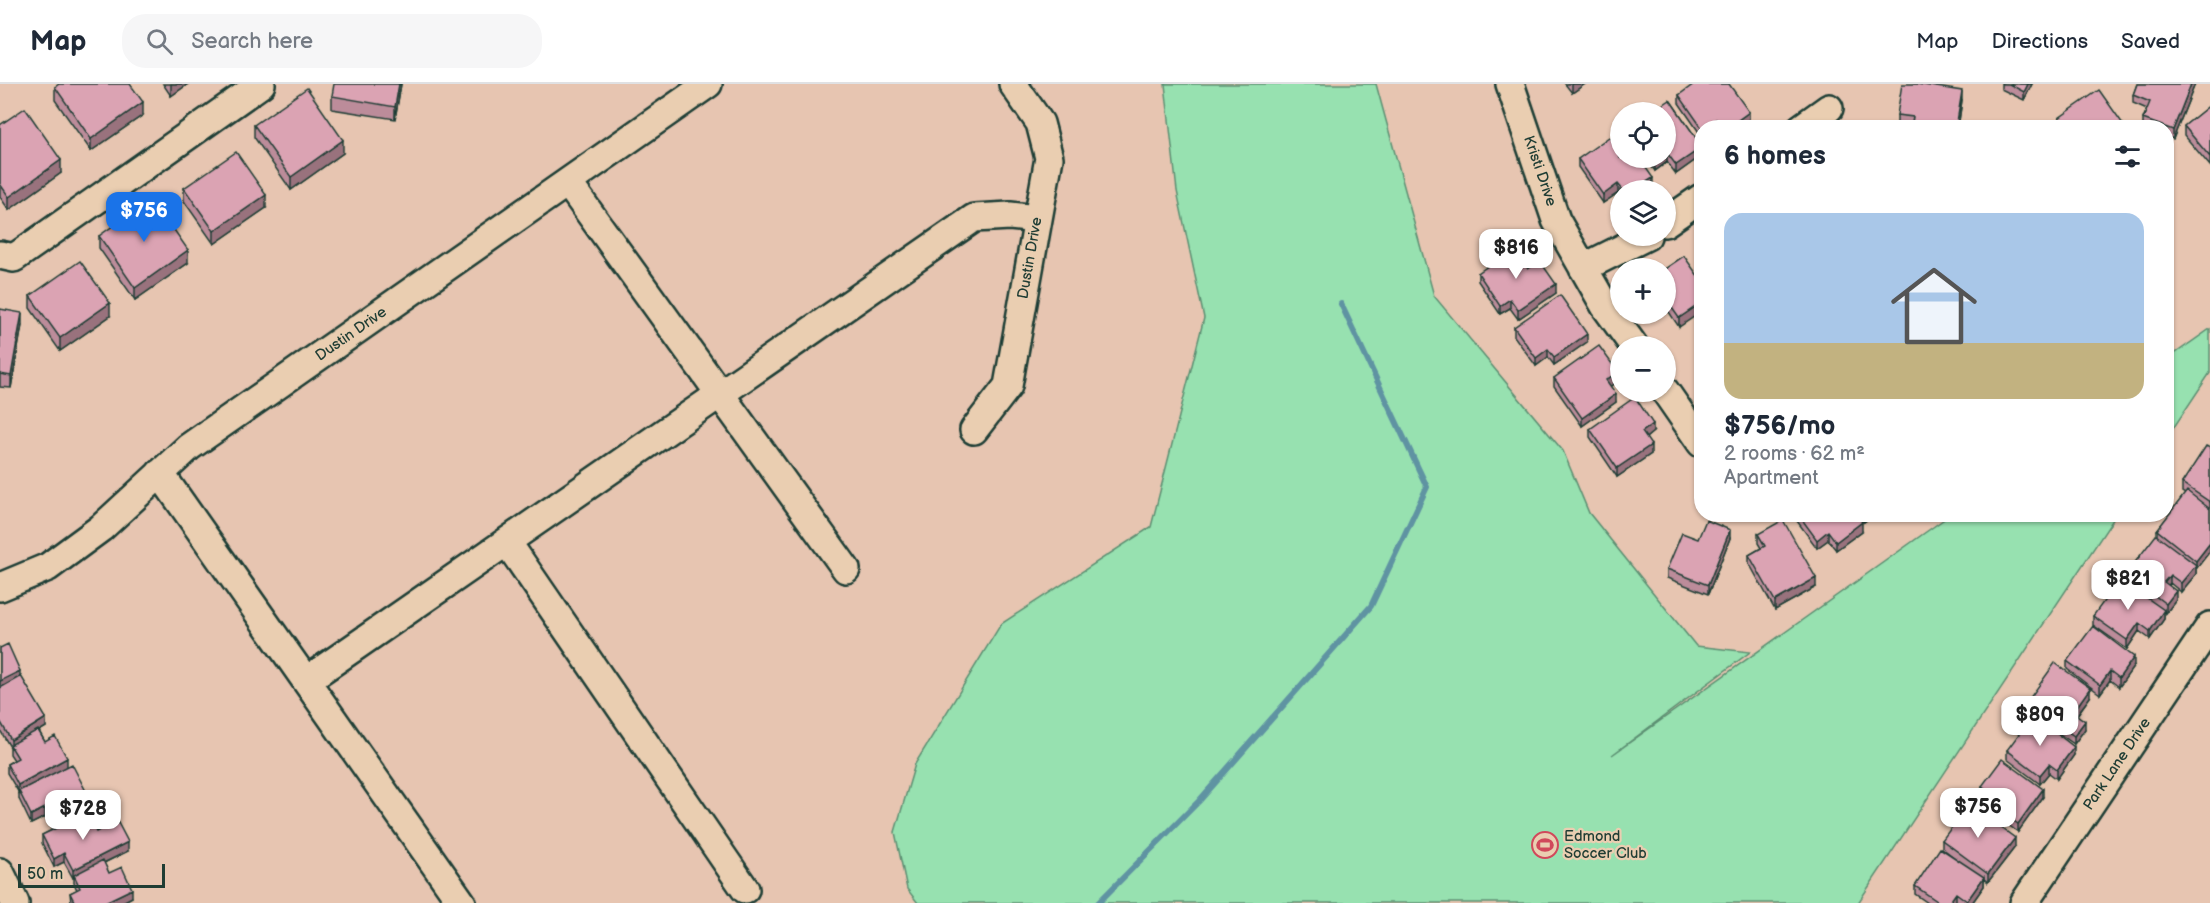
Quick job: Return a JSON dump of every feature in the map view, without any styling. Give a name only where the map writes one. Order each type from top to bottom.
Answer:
[{"type":"street","points":[[0,255],[14,258],[261,84]]},
{"type":"street","name":"Dustin Drive","points":[[0,587],[48,567],[101,528],[189,447],[708,84]]},
{"type":"street","name":"Dustin Drive","points":[[974,430],[1008,386],[1049,158],[1040,123],[1013,84]]},
{"type":"street","name":"Kristi Drive","points":[[1509,84],[1556,220],[1605,306],[1627,336]]},
{"type":"street","points":[[1812,120],[1829,108]]},
{"type":"street","points":[[568,183],[846,570]]},
{"type":"street","points":[[1676,215],[1694,203]]},
{"type":"street","points":[[307,680],[974,218],[1010,216],[1037,219]]},
{"type":"street","points":[[1583,268],[1627,246]]},
{"type":"street","points":[[1673,402],[1694,432]]},
{"type":"street","points":[[160,473],[462,903]]},
{"type":"street","points":[[507,542],[745,889]]},
{"type":"street","name":"Park Lane Drive","points":[[2024,903],[2210,626]]},
{"type":"street","points":[[0,872],[15,903]]},
{"type":"green space","points":[[1165,84],[1376,84],[1434,296],[1563,451],[1589,513],[1696,646],[1750,652],[1612,755],[1940,522],[2111,522],[1858,903],[918,903],[907,889],[895,832],[915,764],[1001,624],[1151,527],[1204,318],[1177,191]]},
{"type":"green space","points":[[2210,329],[2210,373],[2174,427],[2174,354]]},
{"type":"building","points":[[59,84],[130,84],[143,102],[91,139],[55,87]]},
{"type":"building","points":[[334,84],[399,84],[395,107],[332,96]]},
{"type":"building","points":[[1694,84],[1729,84],[1749,112],[1738,120],[1696,120],[1679,95]]},
{"type":"building","points":[[1902,84],[1962,91],[1957,120],[1912,120],[1913,117],[1897,115]]},
{"type":"building","points":[[2009,84],[2028,84],[2024,92]]},
{"type":"building","points":[[2137,84],[2191,84],[2174,127],[2174,120],[2143,119],[2150,102],[2133,95]]},
{"type":"building","points":[[307,88],[343,140],[291,177],[254,125]]},
{"type":"building","points":[[2099,90],[2120,120],[2060,120],[2059,118]]},
{"type":"building","points":[[2210,105],[2210,157],[2184,126]]},
{"type":"building","points":[[25,108],[61,160],[9,197],[0,184],[0,125]]},
{"type":"building","points":[[1676,109],[1694,135],[1694,153],[1676,165]]},
{"type":"building","points":[[1609,137],[1610,168],[1646,168],[1653,178],[1650,180],[1610,180],[1610,190],[1603,195],[1578,159]]},
{"type":"building","points":[[236,152],[266,195],[214,231],[184,188]]},
{"type":"building","points":[[152,198],[188,250],[135,288],[99,236]]},
{"type":"building","points":[[1514,248],[1528,269],[1540,261],[1556,284],[1518,310],[1510,299],[1500,306],[1478,273]]},
{"type":"building","points":[[1684,256],[1694,270],[1694,308],[1679,318],[1676,314],[1676,261]]},
{"type":"building","points":[[80,261],[110,303],[60,338],[30,296]]},
{"type":"building","points":[[1560,295],[1587,334],[1554,357],[1548,349],[1536,358],[1514,327]]},
{"type":"building","points":[[0,309],[22,313],[11,376],[0,374]]},
{"type":"building","points":[[1599,346],[1610,361],[1610,377],[1606,380],[1610,386],[1610,398],[1582,418],[1554,378]]},
{"type":"building","points":[[1628,402],[1638,402],[1653,424],[1642,432],[1651,445],[1617,468],[1590,429]]},
{"type":"building","points":[[2206,446],[2210,448],[2210,502],[2182,483]]},
{"type":"building","points":[[2187,491],[2210,509],[2210,543],[2196,561],[2157,530],[2163,522],[2174,522],[2174,508]]},
{"type":"building","points":[[1705,522],[1730,530],[1708,585],[1667,569],[1682,533],[1698,539]]},
{"type":"building","points":[[1779,522],[1784,522],[1816,578],[1775,601],[1749,555],[1765,546],[1758,534]]},
{"type":"building","points":[[1804,522],[1862,522],[1836,542],[1828,531],[1817,540]]},
{"type":"building","points":[[2156,535],[2196,565],[2181,583],[2170,575],[2164,582],[2176,591],[2166,604],[2126,574]]},
{"type":"building","points":[[2120,579],[2164,610],[2150,631],[2139,623],[2127,640],[2093,616]]},
{"type":"building","points":[[2093,626],[2134,657],[2119,678],[2110,671],[2100,685],[2067,661]]},
{"type":"building","points":[[8,644],[20,671],[0,681],[0,648]]},
{"type":"building","points":[[2055,663],[2090,688],[2073,712],[2085,721],[2074,736],[2027,702]]},
{"type":"building","points":[[21,676],[46,718],[11,740],[0,721],[0,688]]},
{"type":"building","points":[[2033,715],[2074,747],[2057,770],[2049,764],[2040,775],[2007,750]]},
{"type":"building","points":[[38,730],[45,742],[55,736],[67,758],[18,785],[7,764],[18,758],[10,745]]},
{"type":"building","points":[[2002,759],[2043,789],[2018,824],[1987,802],[1993,794],[1982,786]]},
{"type":"building","points":[[72,764],[92,803],[52,823],[45,808],[31,815],[19,791]]},
{"type":"building","points":[[1969,804],[2015,838],[1988,874],[1942,840]]},
{"type":"building","points":[[87,813],[96,832],[117,821],[128,842],[73,870],[64,853],[54,859],[42,835]]},
{"type":"building","points":[[1940,848],[1984,877],[1967,901],[1956,893],[1949,903],[1940,903],[1915,886]]},
{"type":"building","points":[[103,860],[109,873],[122,867],[132,889],[103,903],[75,903],[70,893],[80,888],[74,875]]},
{"type":"waterway","points":[[1098,903],[1199,801],[1371,606],[1427,487],[1341,304]]},
{"type":"place","name":"Edmond Soccer Club","points":[[1545,845]]}]
